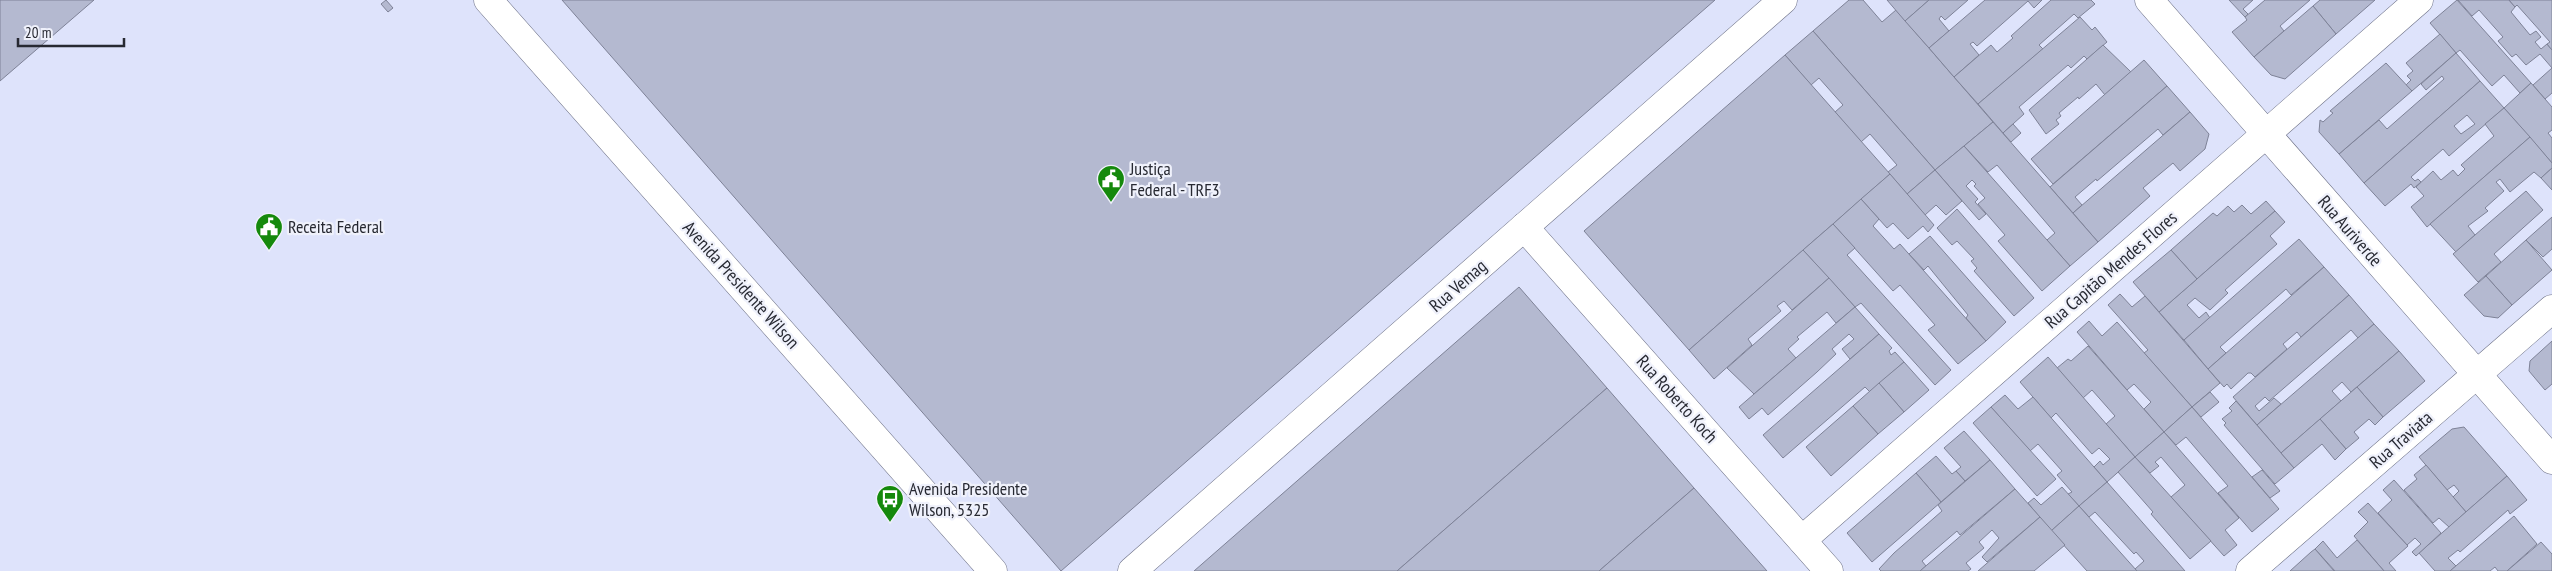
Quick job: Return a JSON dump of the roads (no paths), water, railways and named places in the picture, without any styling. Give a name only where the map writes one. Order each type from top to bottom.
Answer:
[{"type":"street","name":"Avenida Presidente Wilson","points":[[488,0],[993,571]]},
{"type":"street","name":"Rua Vemag","points":[[1132,571],[1783,0]]},
{"type":"street","name":"Rua Auriverde","points":[[2149,0],[2552,460]]},
{"type":"street","name":"Rua Capitão Mendes Flores","points":[[1802,540],[2419,0]]},
{"type":"street","name":"Rua Roberto Koch","points":[[1524,227],[1829,571]]},
{"type":"street","name":"Rua Traviata","points":[[2250,571],[2552,309]]},
{"type":"place","name":"Justiça Federal - TRF3","points":[[1111,203]]},
{"type":"place","name":"Receita Federal","points":[[269,251]]},
{"type":"place","name":"Avenida Presidente Wilson, 5325","points":[[890,523]]}]
